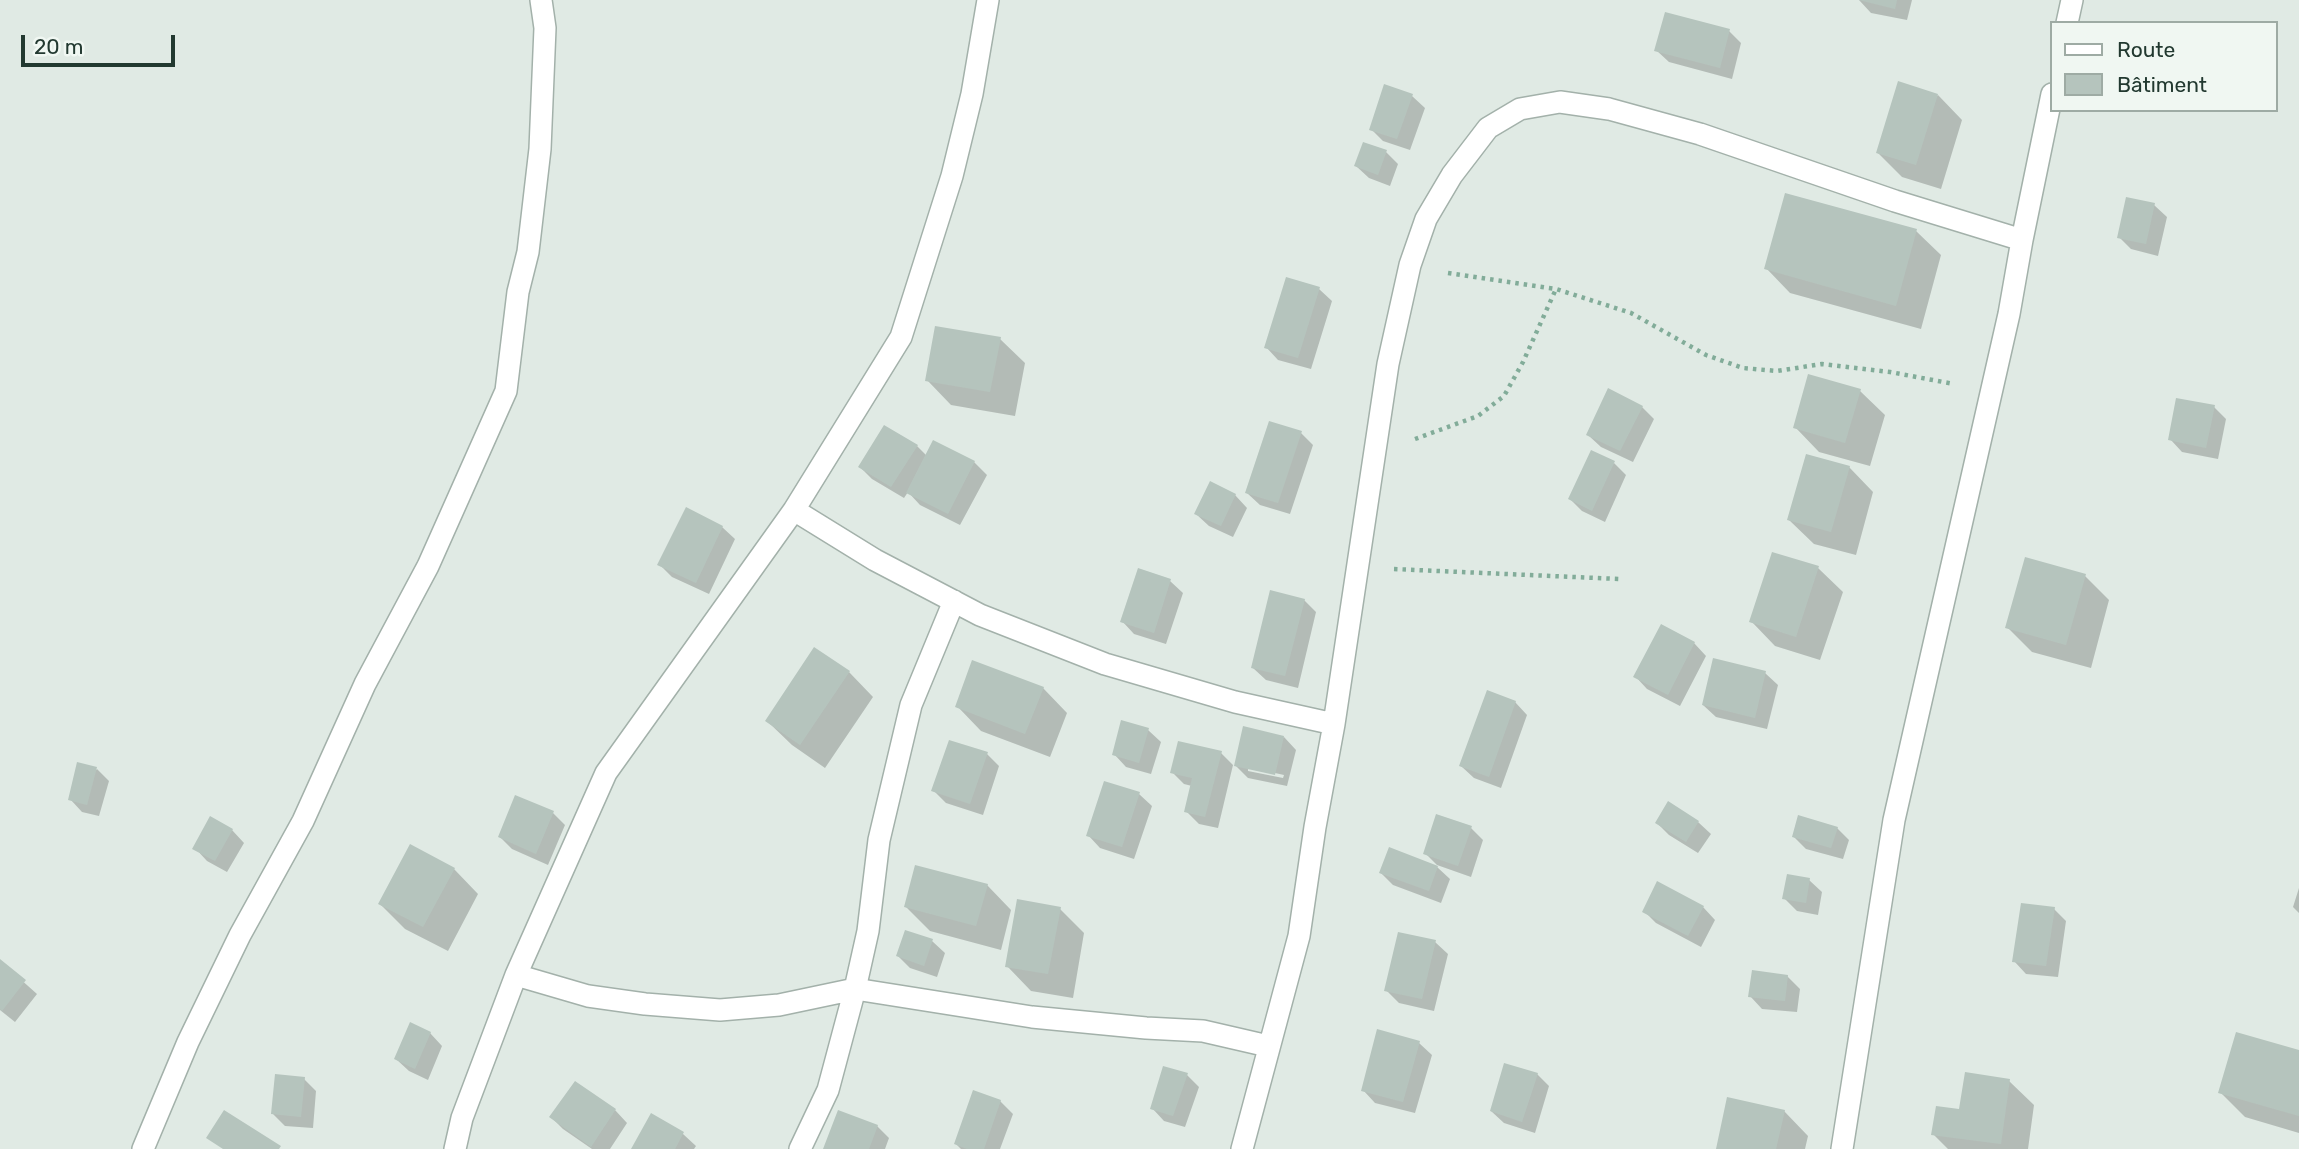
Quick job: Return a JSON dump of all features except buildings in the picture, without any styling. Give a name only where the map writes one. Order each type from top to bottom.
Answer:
[{"type":"street","points":[[143,1149],[188,1042],[240,935],[303,821],[365,684],[428,566],[506,391],[518,292],[528,252],[540,149],[545,28],[541,0]]},
{"type":"street","points":[[456,1149],[462,1118],[516,975],[606,773],[794,510],[901,337],[952,176],[972,94],[988,0]]},
{"type":"street","points":[[2067,21],[2072,0]]},
{"type":"street","points":[[1242,1149],[1299,936],[1315,827],[1335,724],[1388,364],[1410,265],[1426,219],[1452,175],[1488,128],[1520,109],[1560,102],[1609,109],[1700,134],[1895,201],[2022,240]]},
{"type":"street","points":[[1842,1149],[1894,820],[2009,314],[2050,104]]},
{"type":"street","points":[[794,510],[875,560],[980,615],[1105,664],[1236,702],[1335,724]]},
{"type":"street","points":[[800,1149],[828,1090],[855,989],[868,931],[879,840],[911,705],[954,601]]},
{"type":"street","points":[[516,975],[588,996],[720,1010],[779,1005],[855,989],[1032,1017],[1203,1031],[1268,1046]]},
{"type":"path","points":[[1410,265],[1475,278],[1556,289],[1631,313],[1706,355],[1743,368],[1777,371],[1822,364],[1891,372],[1992,391]]},
{"type":"path","points":[[1375,454],[1478,416],[1504,396],[1523,362],[1556,289]]},
{"type":"path","points":[[1357,567],[1620,579]]}]
